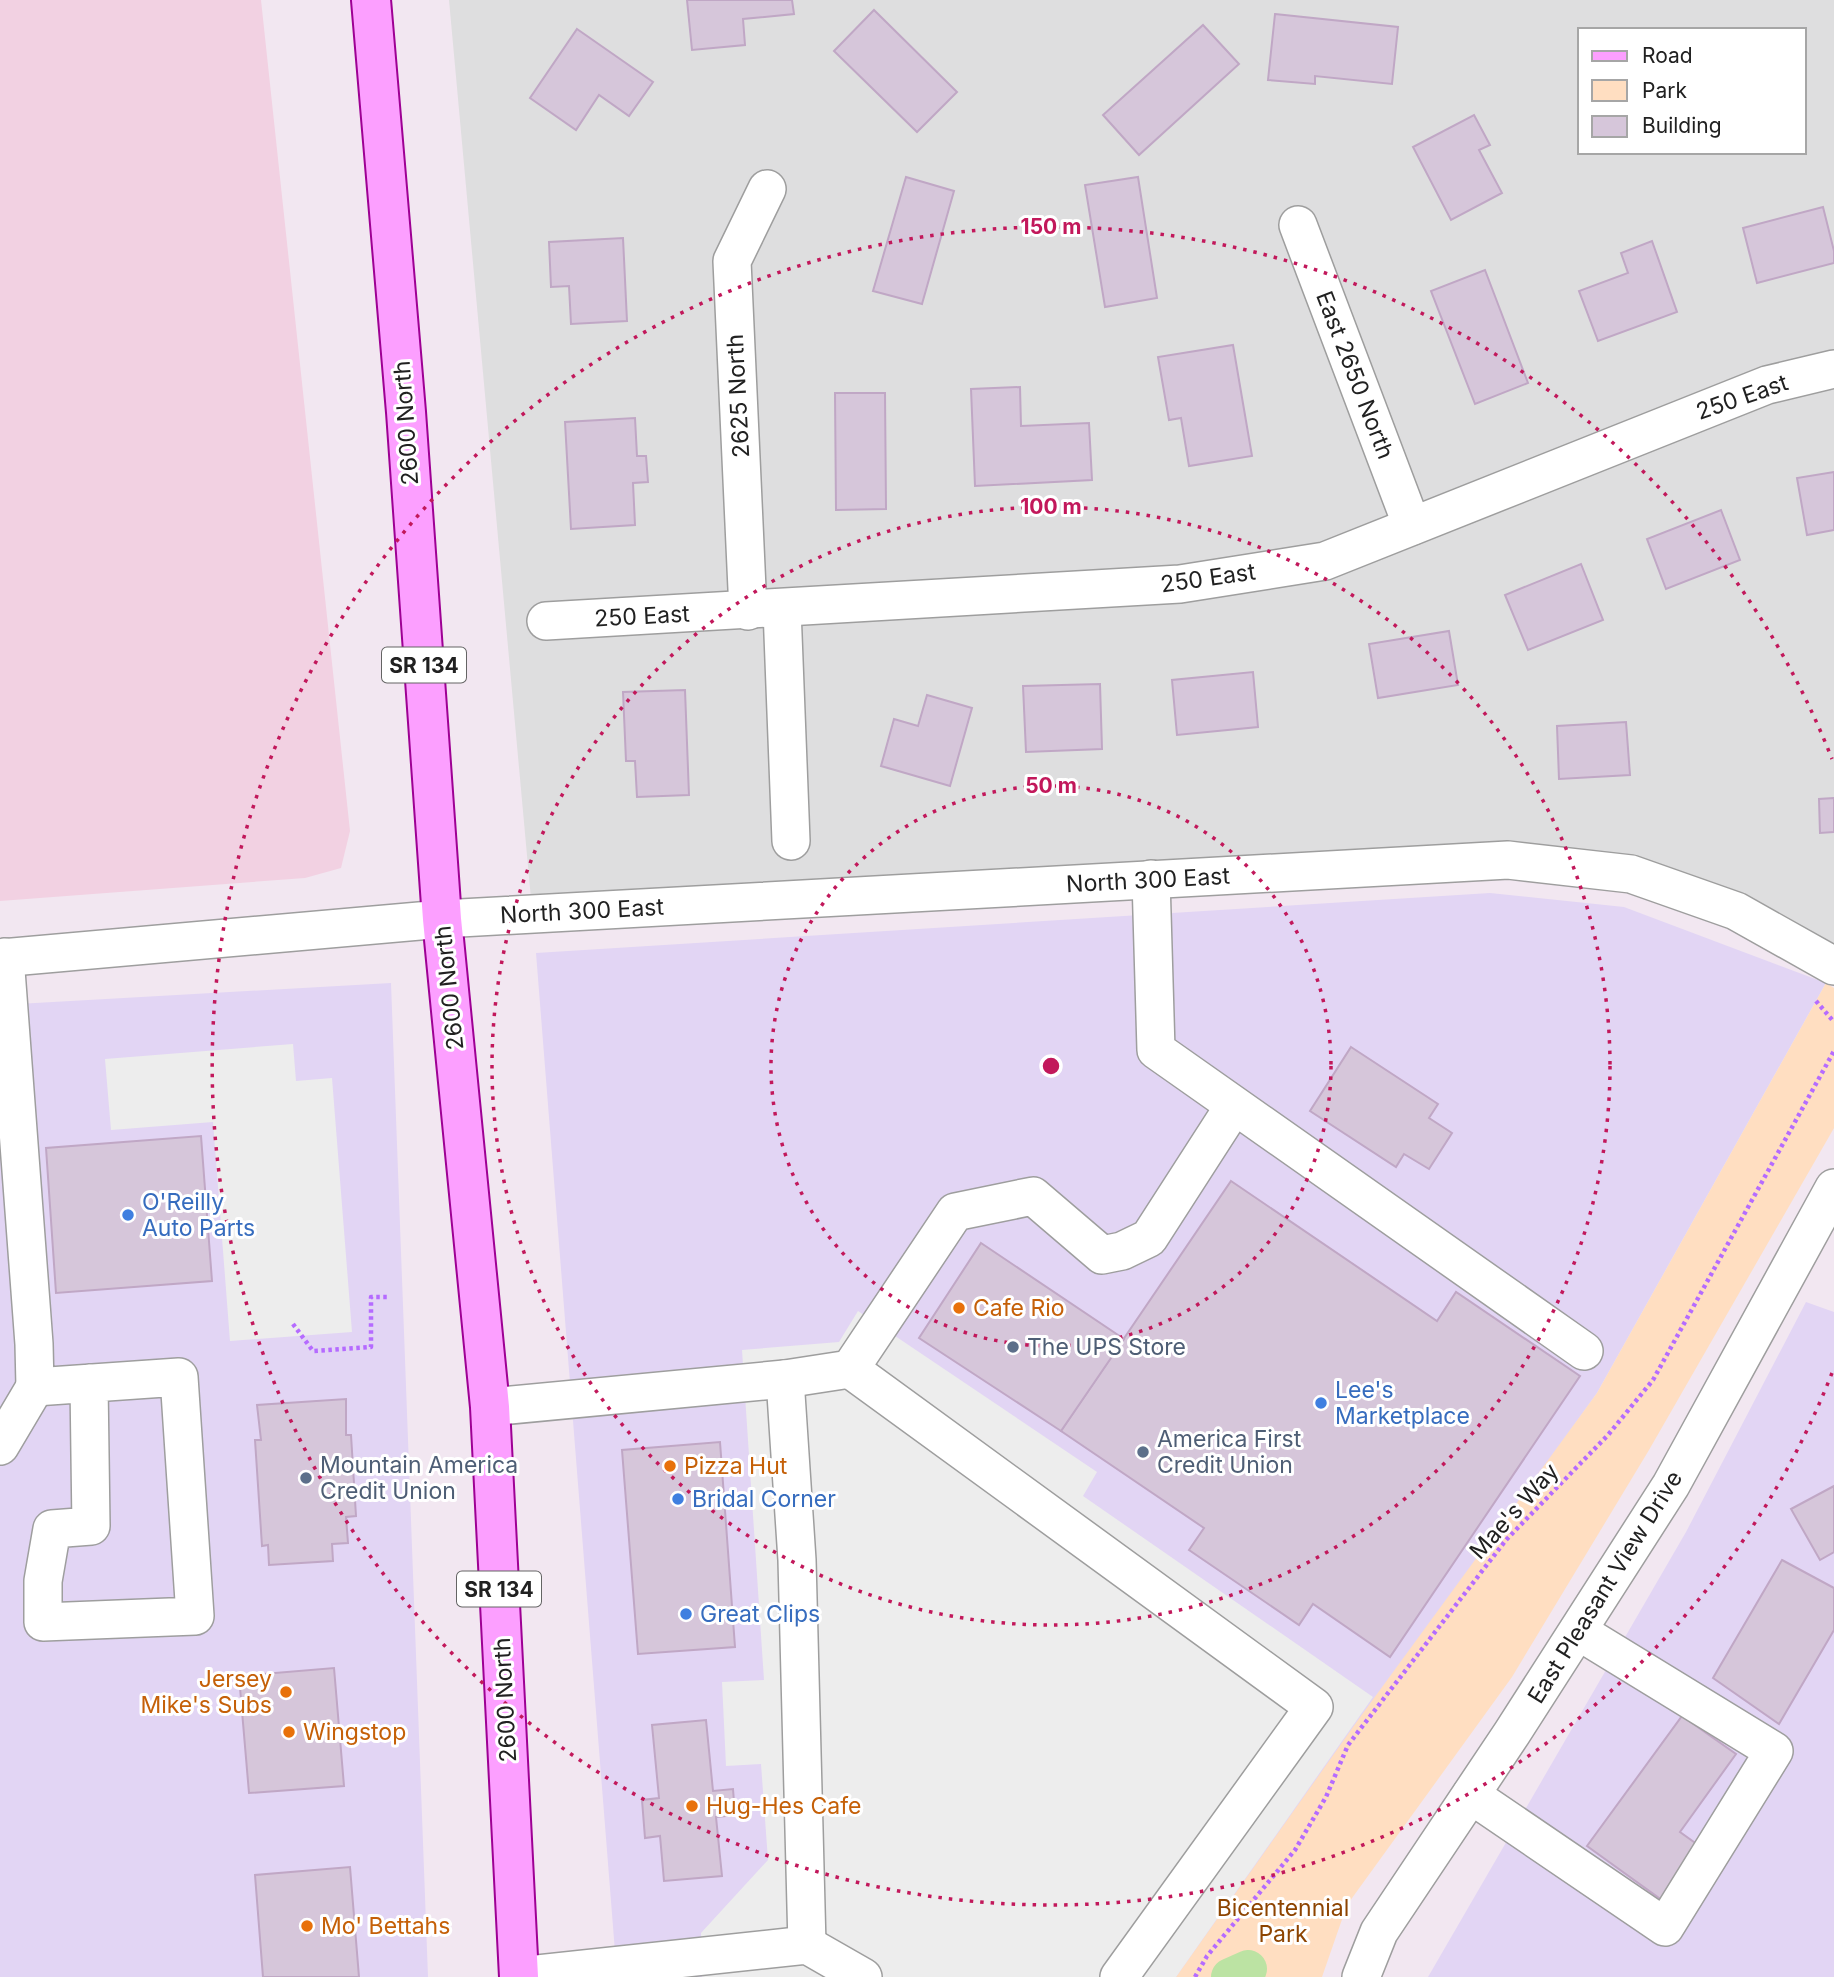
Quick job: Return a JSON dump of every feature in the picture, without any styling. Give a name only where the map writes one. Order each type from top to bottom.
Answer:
[{"type":"main road","name":"2600 North","points":[[371,0],[406,412],[442,919],[490,1407],[519,1976]]},
{"type":"street","name":"2625 North","points":[[767,189],[732,261],[765,610],[791,841]]},
{"type":"street","name":"East 2650 North","points":[[1298,225],[1412,526]]},
{"type":"street","name":"250 East","points":[[546,621],[1180,584],[1325,561],[1767,385],[1834,369]]},
{"type":"street","name":"North 300 East","points":[[2,957],[442,919],[1508,860],[1632,874],[1736,911],[1834,966]]},
{"type":"street","points":[[1151,879],[1156,1051],[1584,1350]]},
{"type":"street","points":[[0,1446],[35,1387],[34,1344],[2,957]]},
{"type":"street","points":[[850,1369],[955,1212],[1032,1196],[1102,1255],[1122,1251],[1149,1238],[1234,1106]]},
{"type":"street","name":"East Pleasant View Drive","points":[[1361,1977],[1379,1933],[1671,1485],[1834,1188]]},
{"type":"street","points":[[490,1407],[785,1379],[850,1369],[1314,1707],[1119,1977]]},
{"type":"street","points":[[35,1387],[89,1383],[179,1377],[195,1616],[43,1622],[43,1581],[52,1530],[91,1526],[89,1383]]},
{"type":"street","points":[[785,1379],[797,1560],[807,1945]]},
{"type":"street","points":[[1471,1795],[1665,1927],[1774,1751],[1578,1631]]},
{"type":"street","points":[[519,1976],[807,1945],[863,1977]]},
{"type":"path","points":[[1810,998],[1819,1003],[1834,1022]]},
{"type":"path","name":"Mae's Way","points":[[1195,1977],[1207,1956],[1295,1850],[1326,1797],[1348,1745],[1506,1541],[1608,1435],[1653,1381],[1834,1051]]},
{"type":"path","points":[[293,1324],[313,1351],[371,1347],[371,1297],[388,1297]]},
{"type":"shaded area","points":[[0,0],[261,0],[350,831],[341,868],[305,878],[0,901]]},
{"type":"shaded area","points":[[449,0],[1834,0],[1834,957],[1652,866],[531,899]]},
{"type":"shaded area","points":[[1490,893],[1624,907],[1826,983],[1597,1393],[1179,1977],[617,1977],[536,953]]},
{"type":"shaded area","points":[[391,983],[428,1977],[0,1977],[0,1005]]},
{"type":"shaded area","points":[[293,1044],[296,1081],[332,1078],[352,1332],[230,1341],[213,1122],[111,1130],[105,1059]]},
{"type":"shaded area","points":[[1806,1302],[1834,1312],[1834,1977],[1428,1977],[1686,1532]]},
{"type":"shaded area","points":[[858,1311],[1097,1472],[1083,1496],[1373,1697],[1176,1977],[702,1977],[701,1933],[768,1860],[761,1764],[726,1766],[722,1682],[764,1680],[742,1350],[839,1342]]},
{"type":"green space","name":"Bicentennial Park","points":[[1826,983],[1834,988],[1834,1128],[1649,1450],[1512,1677],[1347,1905],[1322,1977],[1176,1977],[1358,1720],[1597,1393]]},
{"type":"building","points":[[687,0],[792,0],[794,14],[743,19],[745,45],[692,50]]},
{"type":"building","points":[[874,10],[957,92],[917,132],[834,51]]},
{"type":"building","points":[[1275,14],[1398,27],[1392,84],[1315,76],[1315,84],[1268,80]]},
{"type":"building","points":[[1203,25],[1239,64],[1139,155],[1103,115]]},
{"type":"building","points":[[577,29],[653,82],[629,116],[599,95],[576,130],[530,98]]},
{"type":"building","points":[[1474,115],[1490,145],[1479,150],[1502,193],[1451,220],[1413,147]]},
{"type":"building","points":[[906,177],[954,191],[922,304],[873,291]]},
{"type":"building","points":[[1138,177],[1157,298],[1105,307],[1085,185]]},
{"type":"building","points":[[1823,207],[1834,251],[1834,263],[1757,283],[1743,228]]},
{"type":"building","points":[[623,238],[627,321],[571,324],[569,286],[551,287],[549,242]]},
{"type":"building","points":[[1652,241],[1677,312],[1598,341],[1579,291],[1628,273],[1621,253]]},
{"type":"building","points":[[1485,270],[1528,383],[1475,404],[1431,291]]},
{"type":"building","points":[[1233,345],[1252,456],[1189,466],[1181,418],[1169,420],[1158,357]]},
{"type":"building","points":[[1020,387],[1021,426],[1089,423],[1092,480],[975,486],[971,389]]},
{"type":"building","points":[[835,393],[885,393],[886,509],[836,510]]},
{"type":"building","points":[[635,418],[637,456],[646,456],[648,482],[633,483],[635,525],[571,529],[565,422]]},
{"type":"building","points":[[1834,472],[1834,530],[1807,535],[1797,478]]},
{"type":"building","points":[[1721,510],[1740,560],[1666,589],[1647,539]]},
{"type":"building","points":[[1581,564],[1603,620],[1528,650],[1505,595]]},
{"type":"building","points":[[1449,631],[1458,685],[1378,698],[1369,644]]},
{"type":"building","points":[[1253,672],[1258,727],[1177,735],[1172,680]]},
{"type":"building","points":[[1100,684],[1102,749],[1026,752],[1023,686]]},
{"type":"building","points":[[685,690],[689,795],[637,797],[635,761],[626,761],[623,692]]},
{"type":"building","points":[[927,695],[972,708],[950,786],[881,766],[894,719],[918,726]]},
{"type":"building","points":[[1626,722],[1630,775],[1559,779],[1557,726]]},
{"type":"building","points":[[1834,798],[1834,832],[1820,833],[1819,799]]},
{"type":"building","points":[[1351,1047],[1438,1104],[1429,1118],[1452,1133],[1429,1169],[1404,1154],[1396,1167],[1310,1111]]},
{"type":"building","name":"O'Reilly Auto Parts","points":[[201,1136],[212,1281],[56,1293],[46,1148]]},
{"type":"building","name":"Lee's Marketplace","points":[[1231,1181],[1437,1321],[1456,1292],[1580,1376],[1390,1657],[1313,1604],[1299,1625],[1189,1550],[1204,1528],[1061,1431]]},
{"type":"building","points":[[981,1243],[1124,1339],[1061,1431],[919,1338]]},
{"type":"building","name":"Mountain America Credit Union","points":[[346,1399],[346,1435],[351,1435],[356,1516],[346,1517],[348,1543],[332,1544],[333,1561],[269,1565],[268,1545],[262,1546],[255,1440],[261,1440],[257,1405]]},
{"type":"building","points":[[720,1442],[735,1647],[638,1654],[622,1450]]},
{"type":"building","points":[[1834,1486],[1834,1552],[1820,1560],[1791,1509]]},
{"type":"building","points":[[1782,1560],[1834,1588],[1834,1630],[1779,1724],[1713,1678]]},
{"type":"building","points":[[334,1668],[344,1786],[249,1793],[239,1676]]},
{"type":"building","points":[[1682,1716],[1736,1754],[1680,1832],[1705,1850],[1666,1903],[1587,1846]]},
{"type":"building","points":[[706,1720],[713,1791],[733,1789],[735,1815],[716,1817],[722,1876],[664,1881],[660,1836],[645,1838],[642,1800],[659,1798],[652,1725]]},
{"type":"building","name":"Mo' Bettahs","points":[[350,1867],[359,1977],[263,1977],[255,1875]]},
{"type":"waterway","points":[[1230,1977],[1248,1969]]},
{"type":"place","name":"O'Reilly Auto Parts","points":[[128,1215]]},
{"type":"place","name":"Cafe Rio","points":[[959,1308]]},
{"type":"place","name":"The UPS Store","points":[[1013,1347]]},
{"type":"place","name":"Lee's Marketplace","points":[[1321,1403]]},
{"type":"place","name":"America First Credit Union","points":[[1143,1452]]},
{"type":"place","name":"Pizza Hut","points":[[670,1466]]},
{"type":"place","name":"Mountain America Credit Union","points":[[306,1478]]},
{"type":"place","name":"Bridal Corner","points":[[678,1499]]},
{"type":"place","name":"Great Clips","points":[[686,1614]]},
{"type":"place","name":"Jersey Mike's Subs","points":[[286,1692]]},
{"type":"place","name":"Wingstop","points":[[289,1732]]},
{"type":"place","name":"Hug-Hes Cafe","points":[[692,1806]]},
{"type":"place","name":"Mo' Bettahs","points":[[307,1926]]}]
